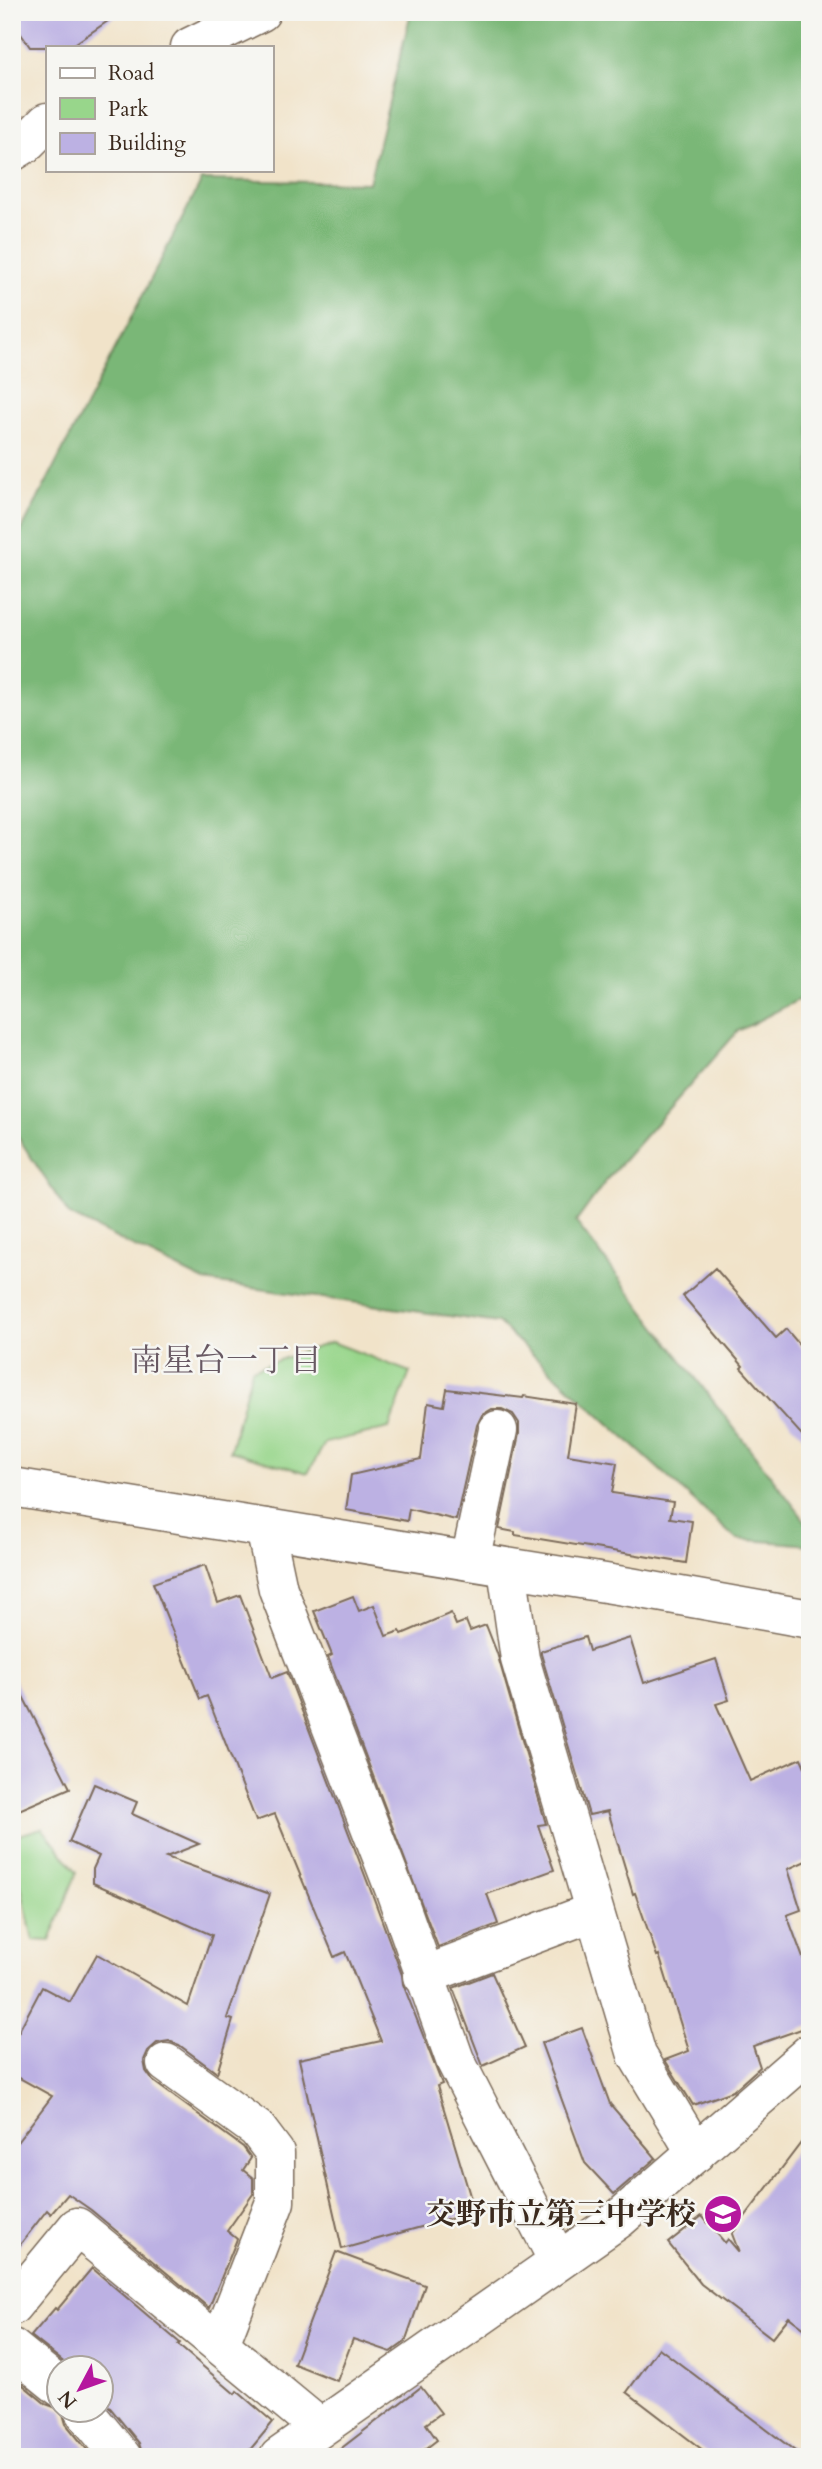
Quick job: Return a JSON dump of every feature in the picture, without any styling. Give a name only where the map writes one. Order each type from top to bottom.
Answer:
[{"type":"street","points":[[192,46],[261,12]]},
{"type":"street","points":[[498,1430],[489,1564],[520,1659],[637,2055],[696,2153]]},
{"type":"street","points":[[12,1487],[810,1619]]},
{"type":"street","points":[[265,1528],[278,1589],[394,1891],[455,2060],[558,2261]]},
{"type":"street","points":[[424,1976],[593,1912]]},
{"type":"street","points":[[279,2457],[619,2220],[810,2053]]},
{"type":"street","points":[[166,2063],[257,2129],[275,2154],[275,2202],[220,2344]]},
{"type":"street","points":[[12,2306],[77,2227],[319,2427]]},
{"type":"street","points":[[12,2348],[46,2376]]},
{"type":"street","points":[[94,2424],[121,2457]]},
{"type":"green space","points":[[411,12],[810,12],[810,994],[738,1031],[608,1178],[576,1222],[810,1527],[810,1545],[736,1539],[498,1323],[204,1281],[69,1215],[12,1128],[12,549],[202,180],[369,183]]},
{"type":"green space","points":[[332,1342],[410,1372],[389,1428],[325,1443],[308,1473],[230,1451],[252,1369]]},
{"type":"green space","points":[[42,1828],[77,1872],[50,1941],[33,1940],[12,1846],[12,1837]]},
{"type":"building","points":[[12,12],[121,12],[71,46],[30,47],[12,21]]},
{"type":"building","points":[[715,1268],[776,1338],[786,1329],[810,1357],[810,1444],[741,1368],[743,1366],[683,1296]]},
{"type":"building","points":[[447,1389],[576,1404],[568,1455],[617,1463],[612,1493],[673,1502],[670,1518],[692,1521],[686,1563],[515,1535],[515,1532],[499,1529],[519,1434],[519,1423],[513,1414],[502,1409],[492,1409],[482,1415],[477,1425],[456,1520],[409,1509],[407,1521],[346,1510],[351,1475],[421,1459],[428,1403],[444,1406]]},
{"type":"building","points":[[205,1565],[218,1603],[240,1595],[272,1678],[287,1672],[442,2084],[437,2086],[475,2212],[342,2249],[299,2059],[381,2041],[345,1952],[334,1957],[275,1814],[256,1821],[207,1696],[200,1699],[153,1583]]},
{"type":"building","points":[[353,1596],[359,1611],[374,1605],[386,1636],[400,1631],[402,1634],[451,1613],[456,1625],[466,1621],[470,1631],[486,1625],[497,1653],[546,1824],[538,1825],[554,1870],[487,1894],[498,1924],[438,1947],[328,1657],[332,1655],[314,1611]]},
{"type":"building","points":[[585,1637],[589,1651],[630,1638],[644,1683],[716,1659],[729,1700],[716,1704],[750,1781],[801,1758],[810,1778],[810,1859],[788,1869],[801,1910],[787,1915],[810,1977],[810,2026],[753,2046],[760,2067],[733,2091],[693,2105],[665,2060],[689,2051],[659,1955],[657,1956],[635,1893],[633,1894],[608,1811],[589,1815],[541,1654],[541,1651]]},
{"type":"building","points":[[12,1675],[70,1788],[12,1813]]},
{"type":"building","points":[[94,1784],[137,1802],[132,1814],[199,1844],[166,1857],[270,1894],[227,2018],[233,2020],[217,2073],[179,2045],[169,2041],[157,2043],[148,2051],[144,2060],[146,2071],[153,2081],[243,2147],[251,2158],[243,2170],[253,2178],[253,2194],[227,2231],[237,2239],[209,2308],[68,2194],[51,2214],[47,2210],[12,2255],[12,2149],[52,2096],[12,2074],[12,2044],[42,1987],[70,2002],[97,1954],[188,2006],[212,1935],[93,1883],[93,1869],[99,1856],[69,1842]]},
{"type":"building","points":[[492,1973],[525,2047],[483,2066],[453,1988]]},
{"type":"building","points":[[582,2028],[610,2104],[656,2158],[614,2194],[585,2163],[541,2043]]},
{"type":"building","points":[[810,2131],[810,2333],[789,2317],[772,2338],[701,2284],[668,2243],[702,2216],[725,2243],[728,2239],[739,2252],[732,2234]]},
{"type":"building","points":[[336,2252],[425,2285],[405,2342],[391,2352],[353,2339],[337,2381],[294,2364]]},
{"type":"building","points":[[92,2268],[235,2394],[237,2391],[273,2422],[244,2457],[143,2457],[139,2443],[116,2415],[116,2354],[54,2354],[31,2336],[55,2308],[57,2310]]},
{"type":"building","points":[[659,2348],[803,2457],[712,2457],[627,2392]]},
{"type":"building","points":[[12,2376],[46,2404],[46,2424],[66,2424],[93,2457],[12,2457]]},
{"type":"building","points":[[421,2387],[441,2413],[426,2424],[437,2440],[415,2457],[330,2457]]},
{"type":"place","name":"交野市立第三中学校","points":[[723,2214]]},
{"type":"district","name":"南星台一丁目","points":[[226,1360]]}]
